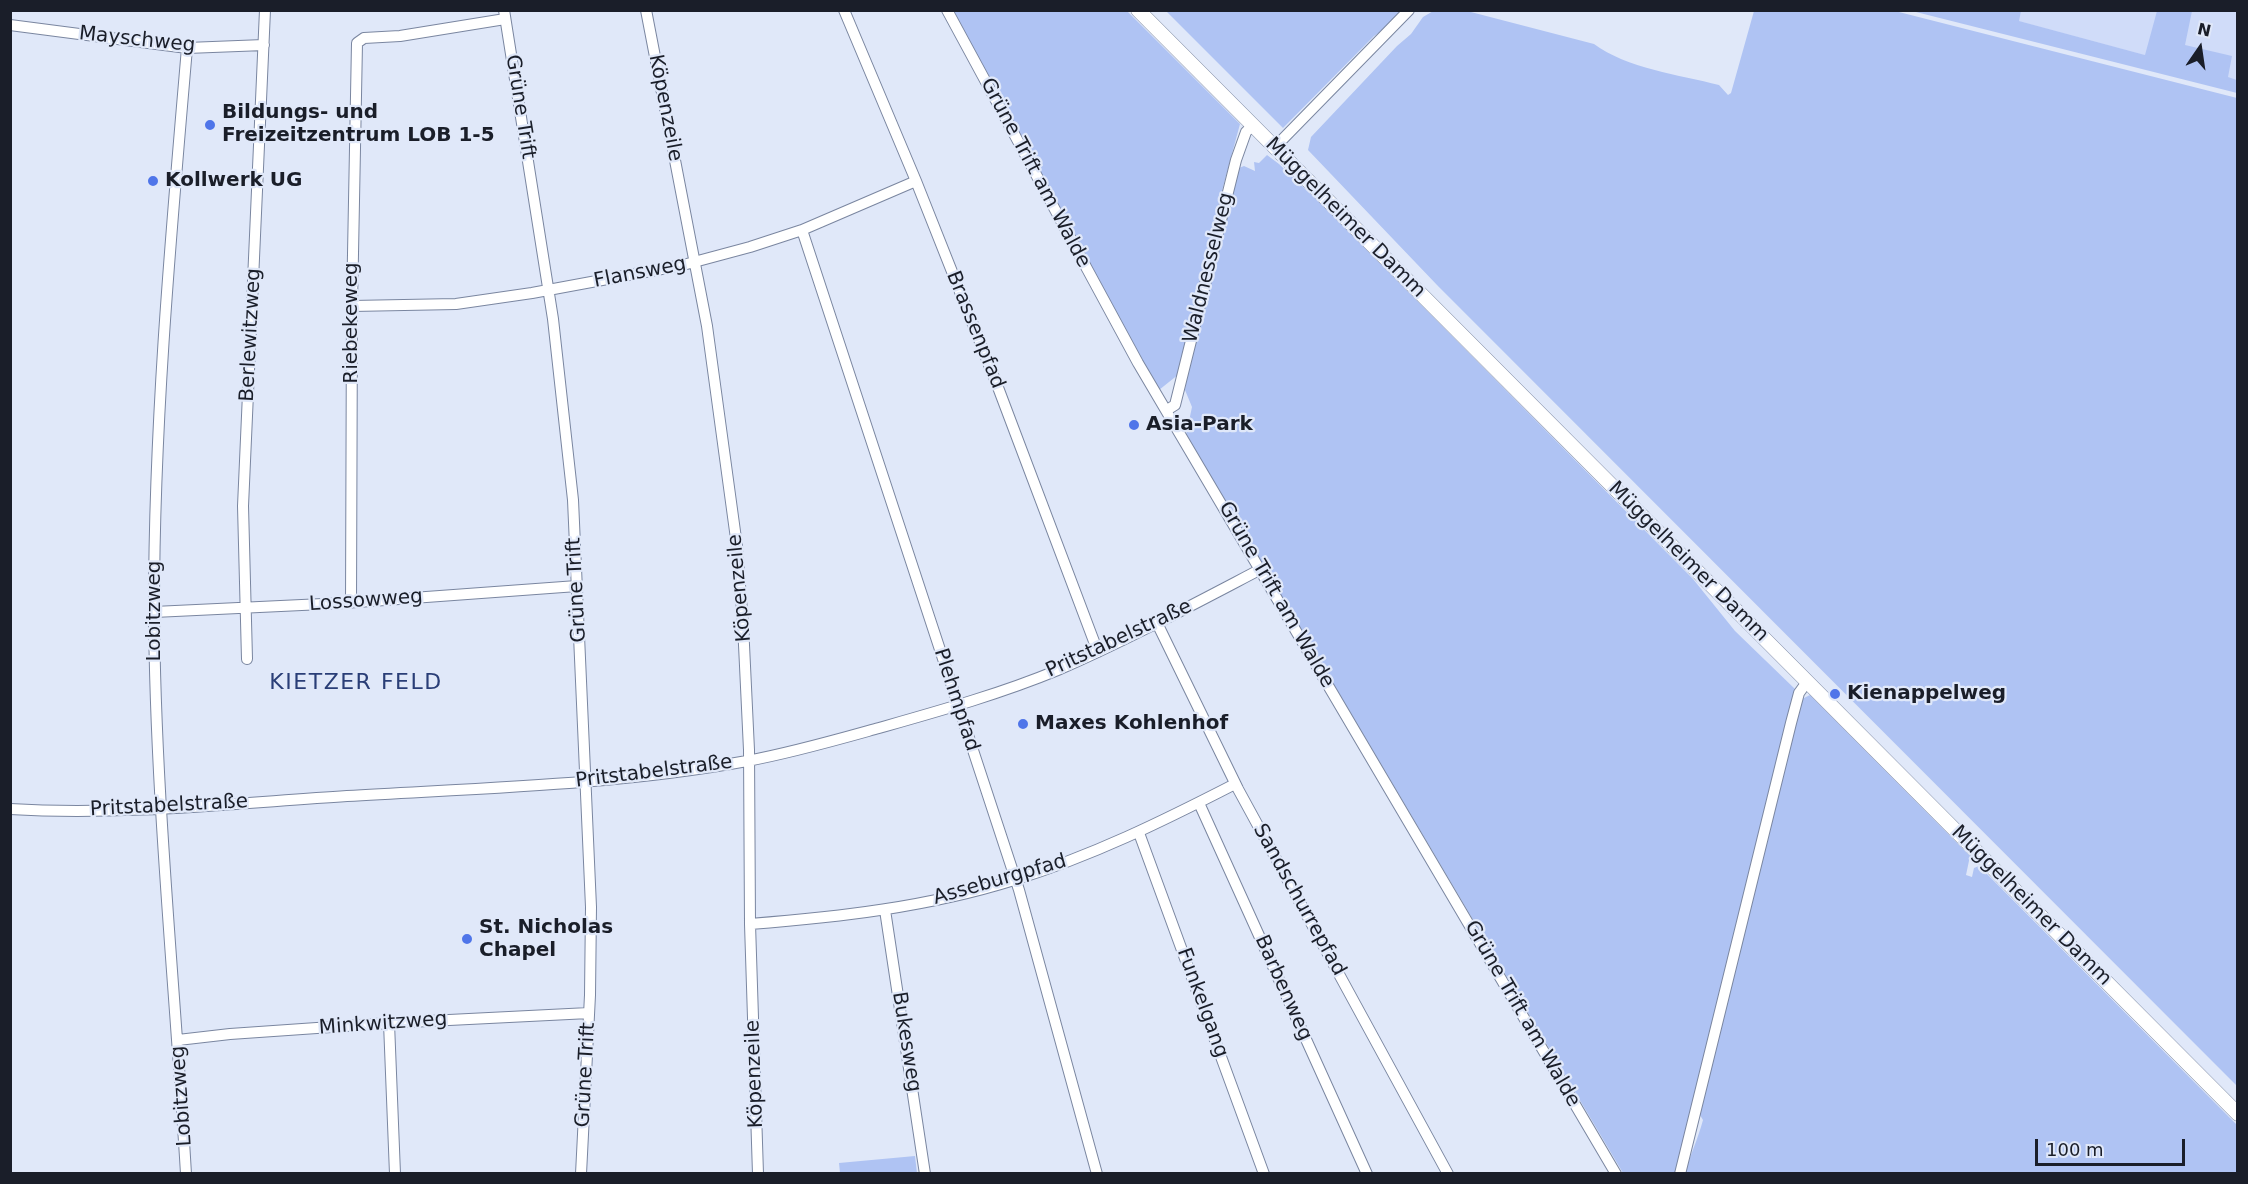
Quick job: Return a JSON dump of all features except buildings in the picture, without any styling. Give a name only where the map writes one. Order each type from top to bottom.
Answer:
[{"type":"main road","name":"Müggelheimer Damm","points":[[1138,10],[2238,1114]]},
{"type":"street","name":"Berlewitzweg","points":[[247,659],[243,506],[265,10]]},
{"type":"street","name":"Köpenzeile","points":[[646,10],[695,262],[716,385],[736,541],[744,626],[750,761],[750,924],[758,1173]]},
{"type":"street","name":"Brassenpfad","points":[[844,10],[916,181],[999,390],[1098,652]]},
{"type":"street","name":"Grüne Trift am Walde","points":[[947,10],[1138,363],[1616,1173]]},
{"type":"street","points":[[1275,147],[1409,10]]},
{"type":"street","name":"Riebekeweg","points":[[351,603],[352,306],[357,44],[364,38],[400,36],[505,15]]},
{"type":"street","name":"Grüne Trift","points":[[505,15],[549,290],[569,449],[586,781],[591,940],[581,1173]]},
{"type":"street","name":"Mayschweg","points":[[10,25],[187,48],[264,45]]},
{"type":"street","name":"Lobitzweg","points":[[186,1173],[162,807],[154,612],[158,424],[187,48]]},
{"type":"street","name":"Waldnesselweg","points":[[1167,410],[1175,405],[1236,160],[1246,132],[1253,125]]},
{"type":"street","name":"Flansweg","points":[[352,306],[456,304],[623,278],[695,262],[802,230],[916,181]]},
{"type":"street","name":"Plehmpfad","points":[[802,230],[1022,903],[1097,1173]]},
{"type":"street","name":"Pritstabelstraße","points":[[10,809],[69,811],[162,807],[586,781],[667,774],[750,761],[958,705],[1032,680],[1098,652],[1261,569]]},
{"type":"street","name":"Lossowweg","points":[[154,612],[351,603],[577,586]]},
{"type":"street","name":"Sandschurrepfad","points":[[1157,623],[1235,784],[1448,1173]]},
{"type":"street","points":[[1680,1173],[1791,723],[1799,693],[1807,682]]},
{"type":"street","name":"Asseburgpfad","points":[[750,924],[830,918],[885,910],[944,899],[1014,880],[1094,852],[1139,833],[1235,784]]},
{"type":"street","name":"Barbenweg","points":[[1199,803],[1367,1173]]},
{"type":"street","name":"Funkelgang","points":[[1139,833],[1264,1173]]},
{"type":"street","name":"Bukesweg","points":[[885,910],[925,1173]]},
{"type":"street","name":"Minkwitzweg","points":[[178,1040],[388,1023],[589,1013]]},
{"type":"street","points":[[388,1023],[395,1173]]},
{"type":"shaded area","points":[[1435,10],[1467,11],[1594,44],[1637,65],[1719,85],[1728,95],[1731,93],[1754,11],[1891,10],[2237,98],[2237,1086],[1437,285],[1308,150],[1311,137],[1411,34],[1423,17]]},
{"type":"shaded area","points":[[2021,10],[2237,11],[2237,80],[2018,21]]},
{"type":"shaded area","points":[[950,11],[1127,11],[1240,124],[1179,374],[1159,390]]},
{"type":"shaded area","points":[[1166,11],[1404,11],[1374,36],[1283,128]]},
{"type":"shaded area","points":[[1912,11],[2021,11],[2019,21],[2145,55],[2157,11],[2192,11],[2185,45],[2232,56],[2228,77],[2237,80],[2237,93]]},
{"type":"shaded area","points":[[1267,155],[1322,205],[1693,579],[1735,631],[1795,689],[1676,1173],[1623,1173],[1186,435],[1192,407],[1185,390],[1187,370],[1239,168],[1244,166],[1255,171],[1254,162],[1259,163]]},
{"type":"shaded area","points":[[1810,695],[1970,856],[1966,875],[1972,877],[1974,868],[1979,866],[2237,1125],[2237,1173],[1685,1174],[1703,1120],[1698,1112],[1802,699]]},
{"type":"shaded area","points":[[915,1156],[917,1173],[840,1173],[839,1163]]},
{"type":"place","name":"Bildungs- und Freizeitzentrum LOB 1-5","points":[[210,125]]},
{"type":"place","name":"Kollwerk UG","points":[[153,181]]},
{"type":"place","name":"Asia-Park","points":[[1134,425]]},
{"type":"place","name":"Kienappelweg","points":[[1835,694]]},
{"type":"place","name":"Maxes Kohlenhof","points":[[1023,724]]},
{"type":"place","name":"St. Nicholas Chapel","points":[[467,939]]},
{"type":"district","name":"KIETZER FELD","points":[[356,683]]}]
